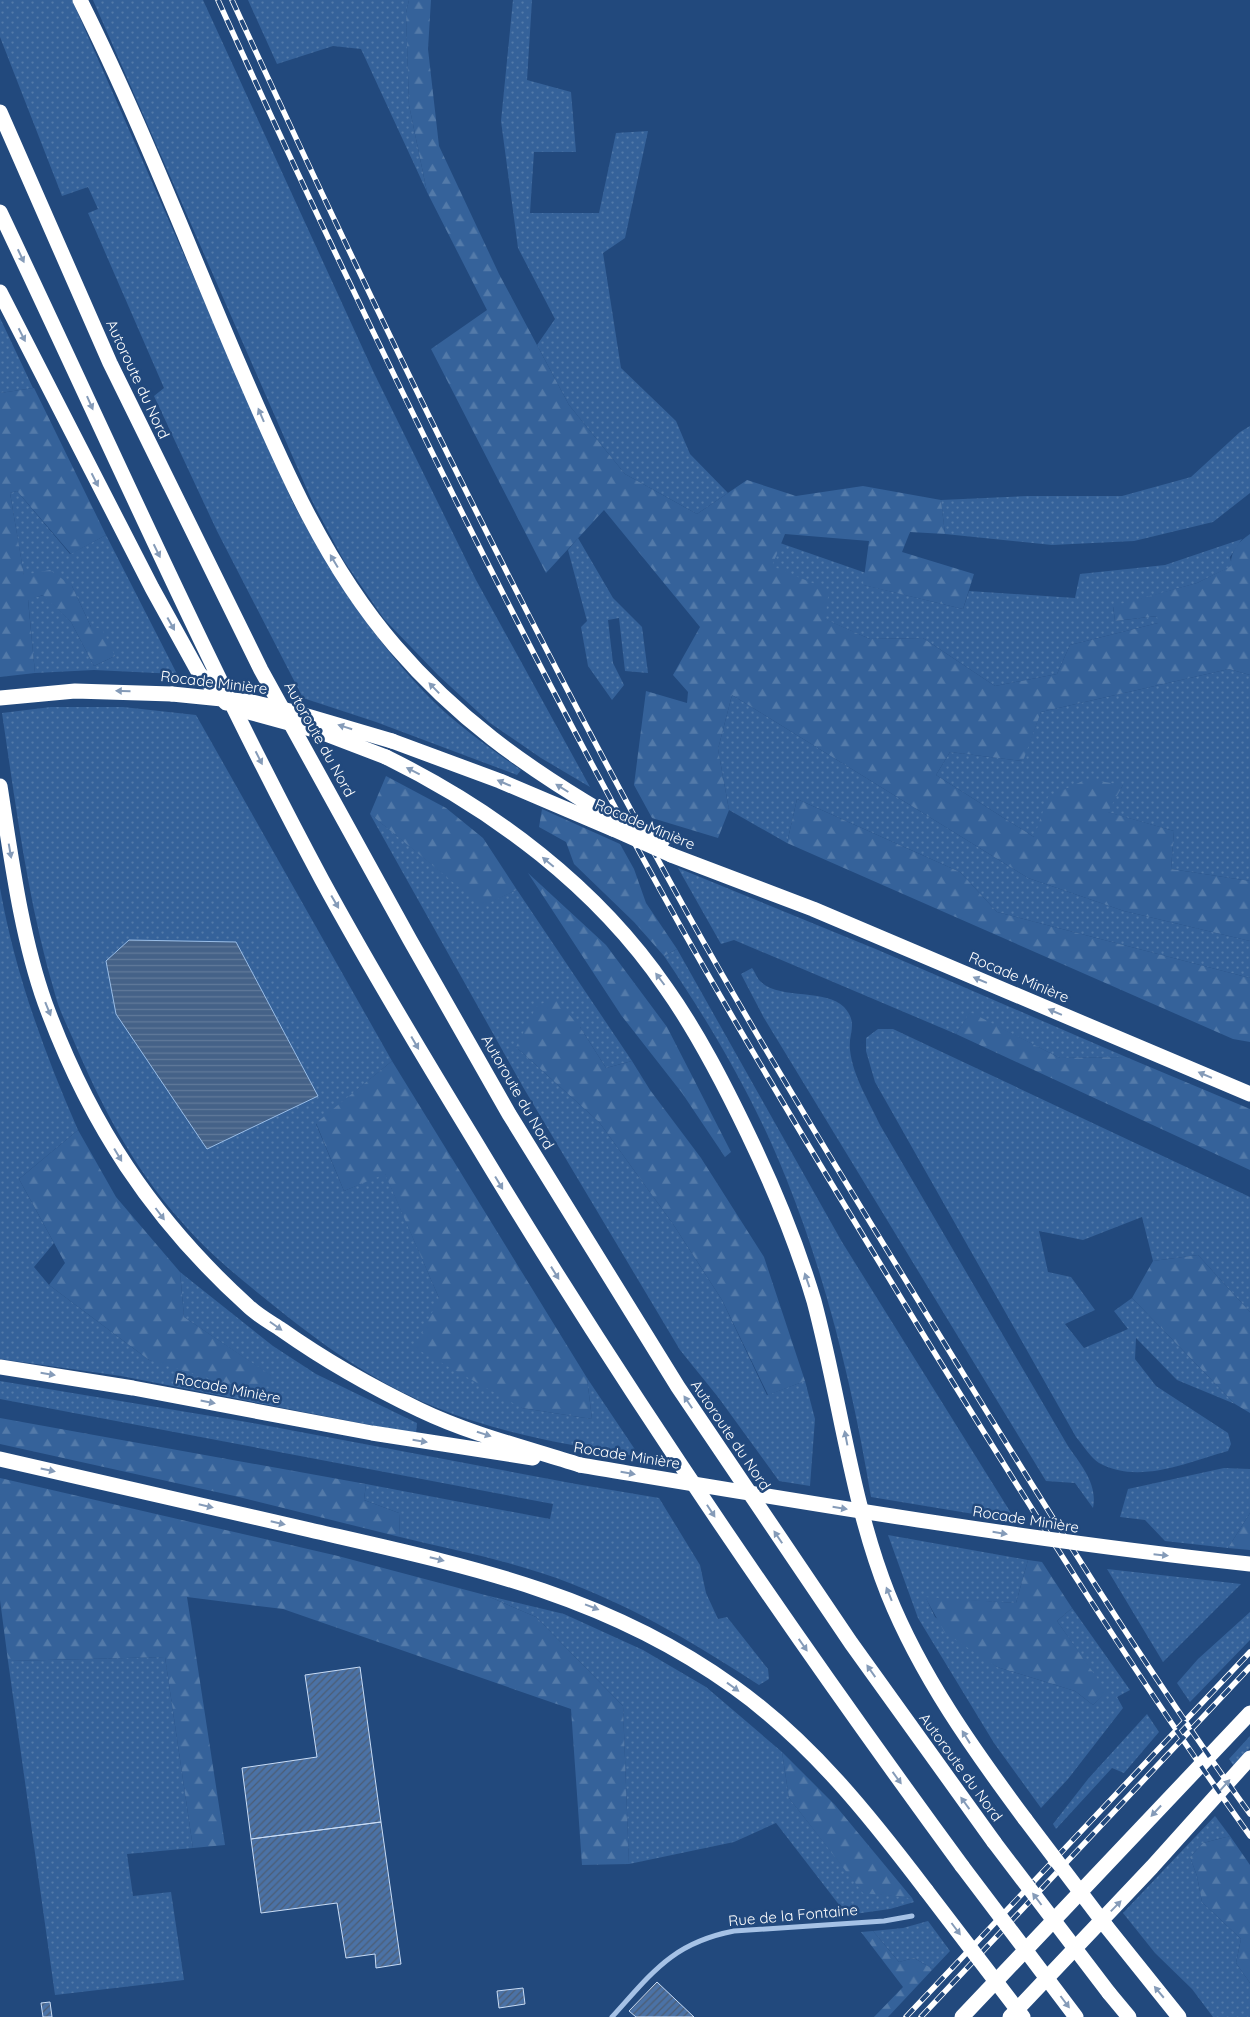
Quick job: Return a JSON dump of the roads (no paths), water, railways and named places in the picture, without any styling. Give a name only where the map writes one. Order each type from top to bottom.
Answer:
[{"type":"highway","points":[[80,0],[134,118],[283,466],[336,564],[395,646],[450,703],[488,736],[530,768],[604,812],[813,909]]},
{"type":"highway","name":"Autoroute du Nord","points":[[0,112],[110,363],[261,670],[410,940],[504,1105],[688,1403],[846,1635],[994,1842],[1129,2017]]},
{"type":"highway","points":[[0,212],[153,542],[237,715],[333,899],[420,1051],[539,1248],[744,1561],[854,1718],[962,1866],[1076,2017]]},
{"type":"highway","points":[[0,292],[98,487],[199,673],[237,715]]},
{"type":"highway","name":"Rocade Minière","points":[[0,698],[75,691],[172,694],[252,702],[290,711],[392,741],[500,781],[671,855],[813,909],[1250,1094]]},
{"type":"highway","points":[[172,694],[308,728],[386,757],[442,787],[493,819],[577,886],[610,918],[643,957],[686,1020],[714,1067],[761,1162],[797,1251],[827,1352],[871,1544],[888,1595],[904,1630],[931,1681],[980,1758],[1138,1968],[1179,2017]]},
{"type":"highway","points":[[0,786],[23,920],[44,1002],[83,1096],[130,1175],[174,1232],[248,1307],[327,1362],[422,1411],[462,1427],[580,1465]]},
{"type":"highway","name":"Rocade Minière","points":[[0,1367],[133,1388],[372,1433],[580,1465],[830,1507],[1093,1547],[1250,1564]]},
{"type":"highway","points":[[0,1459],[477,1569],[532,1585],[613,1616],[670,1646],[736,1688],[792,1735],[857,1801],[1023,2017]]},
{"type":"highway","points":[[962,2017],[1250,1712]]},
{"type":"highway","points":[[1010,2017],[1152,1867],[1250,1758]]},
{"type":"street","name":"Rue de la Fontaine","points":[[612,2017],[669,1957],[692,1943],[714,1935],[884,1921],[912,1916]]},
{"type":"railway","points":[[218,0],[327,236],[440,469],[558,701],[682,929],[802,1135],[1004,1465],[1165,1714],[1250,1836]]},
{"type":"railway","points":[[232,0],[452,464],[569,692],[690,918],[817,1135],[1021,1467],[1171,1700],[1250,1814]]},
{"type":"railway","points":[[906,2017],[1250,1652]]},
{"type":"railway","points":[[921,2017],[1250,1667]]}]
